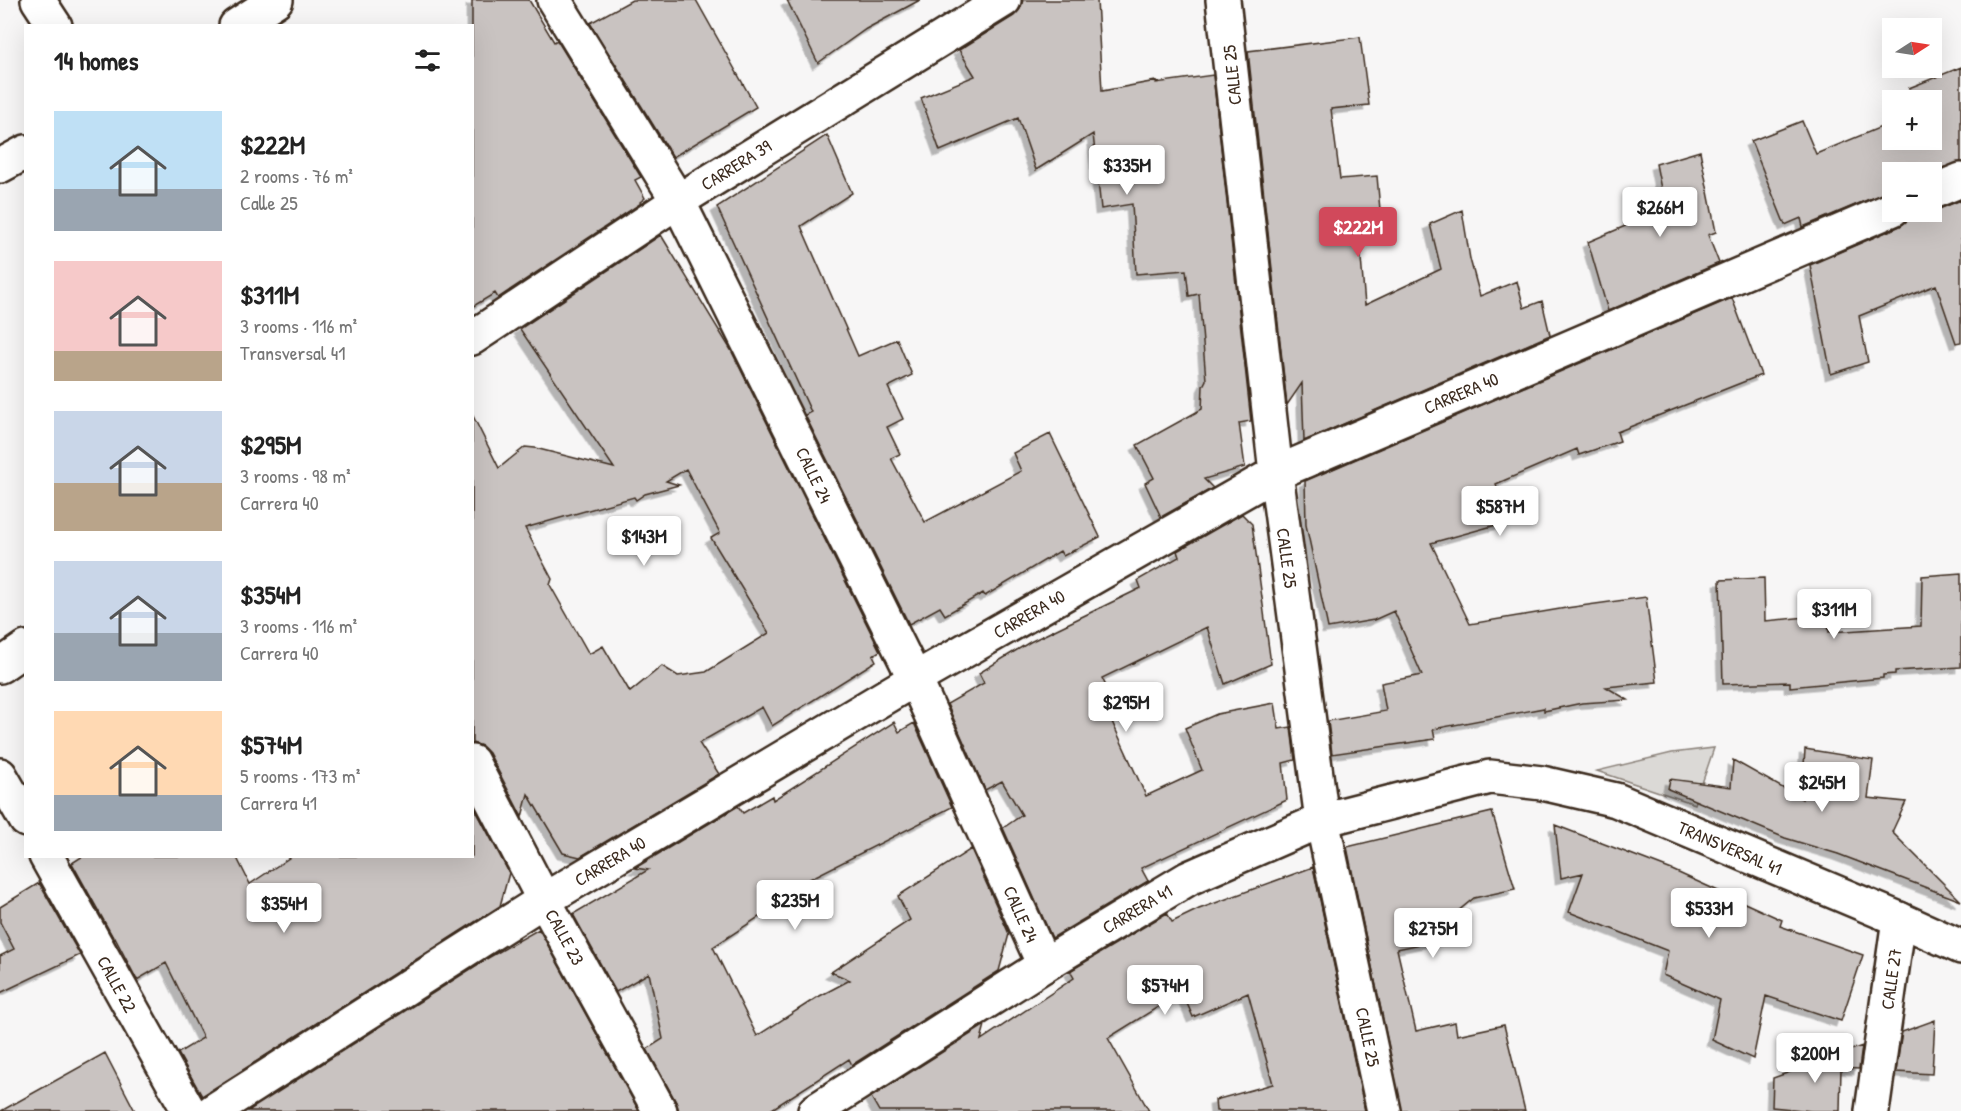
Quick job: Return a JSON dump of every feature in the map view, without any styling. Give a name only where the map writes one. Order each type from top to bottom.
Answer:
[{"type":"street","points":[[38,0],[54,24]]},
{"type":"street","points":[[239,24],[276,0]]},
{"type":"street","name":"CALLE 24","points":[[554,0],[678,201],[915,679],[1044,965]]},
{"type":"street","name":"CARRERA 39","points":[[474,337],[678,201],[1004,0]]},
{"type":"street","name":"CALLE 25","points":[[1223,0],[1276,473],[1322,820],[1384,1111]]},
{"type":"street","points":[[0,166],[24,153]]},
{"type":"street","points":[[1942,188],[1961,180]]},
{"type":"street","name":"CARRERA 40","points":[[213,1111],[544,900],[915,679],[1276,473],[1882,214]]},
{"type":"street","points":[[0,666],[24,649]]},
{"type":"street","name":"CALLE 23","points":[[474,766],[544,900],[660,1111]]},
{"type":"street","points":[[0,775],[24,817]]},
{"type":"street","name":"CARRERA 41","points":[[815,1111],[1044,965],[1189,878],[1322,820],[1490,777]]},
{"type":"street","name":"TRANSVERSAL 41","points":[[1490,777],[1542,783],[1616,800],[1961,947]]},
{"type":"street","name":"CALLE 22","points":[[47,858],[189,1111]]},
{"type":"street","name":"CALLE 27","points":[[1872,1111],[1899,919]]},
{"type":"shaded area","points":[[1714,748],[1695,804],[1597,771],[1672,753]]},
{"type":"building","points":[[472,0],[529,0],[554,42],[557,40],[641,177],[635,180],[645,198],[641,203],[498,298],[495,293],[474,306],[474,24],[472,24]]},
{"type":"building","points":[[632,0],[696,0],[756,107],[673,157],[590,23]]},
{"type":"building","points":[[787,0],[920,0],[866,29],[818,63]]},
{"type":"building","points":[[1023,0],[1097,0],[1102,91],[1156,81],[1156,83],[1213,75],[1251,421],[1239,423],[1245,467],[1204,479],[1213,488],[1161,517],[1145,483],[1154,478],[1137,445],[1202,409],[1203,386],[1206,380],[1199,294],[1189,296],[1186,270],[1136,274],[1132,204],[1101,209],[1093,134],[1036,170],[1018,118],[940,151],[921,98],[975,76],[959,50],[1014,16]]},
{"type":"building","points":[[1360,37],[1369,105],[1331,109],[1340,179],[1377,176],[1381,221],[1358,223],[1365,305],[1441,269],[1430,224],[1462,210],[1470,259],[1480,296],[1517,281],[1524,308],[1542,301],[1550,335],[1304,441],[1302,383],[1287,405],[1248,51]]},
{"type":"building","points":[[1961,67],[1961,162],[1942,168],[1942,162],[1882,162],[1882,194],[1803,227],[1801,218],[1785,225],[1751,141],[1802,121],[1816,154],[1882,127],[1882,150],[1942,150],[1942,90],[1910,90],[1909,88],[1934,78],[1942,78],[1942,75]]},
{"type":"building","points":[[827,135],[852,193],[801,226],[858,356],[897,339],[912,375],[888,387],[903,419],[887,427],[900,454],[891,458],[925,522],[1021,471],[1013,453],[1050,434],[1100,537],[1063,556],[1060,551],[985,596],[983,593],[945,615],[940,607],[909,624],[805,415],[811,412],[717,207]]},
{"type":"building","points":[[1700,151],[1716,232],[1708,235],[1719,263],[1608,311],[1588,242],[1665,209],[1656,164]]},
{"type":"building","points":[[1961,200],[1961,342],[1956,343],[1936,285],[1859,316],[1868,362],[1831,374],[1810,265],[1905,222],[1942,222],[1942,208]]},
{"type":"building","points":[[661,235],[731,350],[880,651],[873,655],[876,661],[772,726],[762,707],[699,743],[719,774],[580,857],[563,853],[528,794],[522,817],[489,753],[482,746],[474,744],[474,418],[499,468],[525,447],[614,468],[520,329]],"holes":[[[686,469],[720,533],[711,538],[769,633],[706,672],[678,676],[662,666],[630,692],[603,646],[589,654],[550,585],[552,579],[525,528],[634,497],[636,500],[645,494],[679,485],[666,481]]]},
{"type":"building","points":[[1732,298],[1761,375],[1617,432],[1620,441],[1579,455],[1577,449],[1496,484],[1507,522],[1431,543],[1470,624],[1646,597],[1657,682],[1606,687],[1628,700],[1582,703],[1544,711],[1544,708],[1433,729],[1435,739],[1332,754],[1328,721],[1386,711],[1381,683],[1422,675],[1394,611],[1374,620],[1328,628],[1306,525],[1305,481]]},
{"type":"building","points":[[1242,514],[1252,524],[1271,664],[1225,684],[1207,627],[1102,678],[1106,686],[1098,691],[1146,796],[1202,770],[1185,728],[1217,714],[1275,703],[1279,729],[1291,727],[1295,760],[1283,763],[1287,800],[1141,868],[1148,881],[1052,938],[1003,828],[1022,815],[1002,781],[985,790],[947,704],[984,683],[979,673],[1030,642],[1141,588],[1138,580],[1179,557],[1177,551]]},
{"type":"building","points":[[1961,573],[1961,667],[1895,671],[1895,674],[1883,675],[1883,678],[1790,687],[1790,682],[1723,684],[1720,580],[1764,578],[1765,621],[1827,615],[1829,632],[1921,626],[1922,576]]},
{"type":"building","points":[[894,722],[899,732],[914,723],[952,807],[776,896],[780,903],[713,947],[757,1036],[816,998],[850,980],[831,972],[910,920],[898,896],[971,849],[1009,934],[999,971],[852,1065],[849,1059],[769,1111],[679,1111],[647,1049],[663,1039],[649,973],[616,992],[573,914],[648,870],[635,868],[738,806],[743,813],[772,796],[773,800]]},
{"type":"building","points":[[1805,749],[1873,760],[1868,798],[1906,802],[1892,832],[1961,901],[1838,854],[1785,838],[1668,789],[1670,779],[1731,787],[1733,760],[1802,799]]},
{"type":"building","points":[[474,807],[509,873],[500,906],[202,1096],[178,1053],[203,1038],[166,963],[137,980],[72,863],[80,858],[237,858],[250,884],[289,858],[474,858]]},
{"type":"building","points":[[1492,812],[1515,889],[1474,898],[1446,921],[1449,938],[1397,949],[1416,1031],[1455,1022],[1457,1035],[1504,1025],[1525,1111],[1402,1111],[1347,847]]},
{"type":"building","points":[[1555,825],[1672,870],[1782,920],[1780,926],[1863,955],[1841,1021],[1766,996],[1753,1059],[1712,1040],[1720,1000],[1663,975],[1668,951],[1569,912],[1583,873],[1561,878]]},
{"type":"building","points":[[1313,867],[1365,1111],[1216,1111],[1215,1100],[1273,1084],[1248,993],[1193,1017],[1182,992],[1108,1038],[1149,1111],[879,1111],[871,1097],[985,1025],[981,1040],[1074,978],[1070,971],[1167,913],[1172,922],[1199,909]]},
{"type":"building","points":[[39,883],[80,955],[0,993],[0,956],[14,949],[0,922],[0,907]]},
{"type":"building","points":[[539,929],[639,1111],[248,1111],[488,958]]},
{"type":"building","points":[[1935,1020],[1932,1074],[1896,1072],[1902,1032]]},
{"type":"building","points":[[1862,1046],[1859,1069],[1841,1068],[1840,1111],[1772,1107],[1773,1078]]},
{"type":"building","points":[[105,1053],[135,1111],[1,1111]]}]
